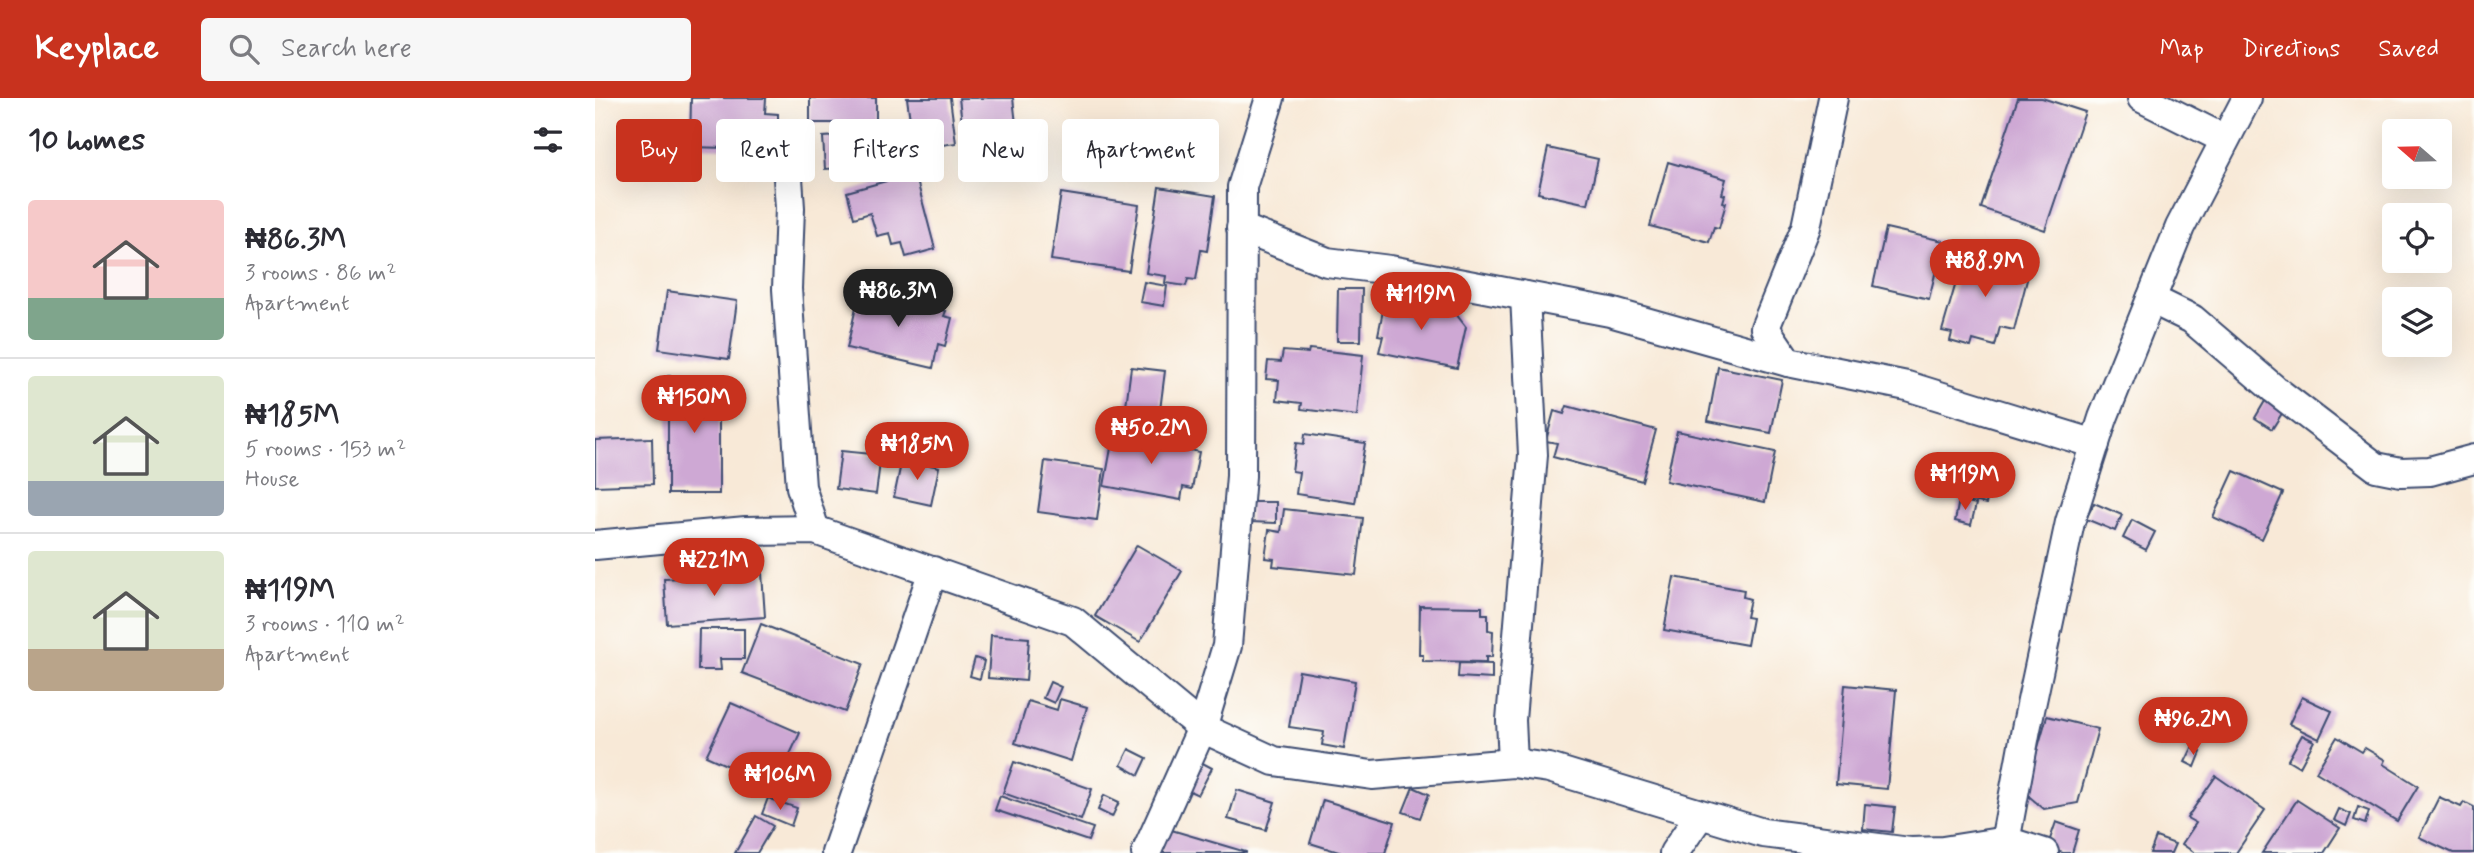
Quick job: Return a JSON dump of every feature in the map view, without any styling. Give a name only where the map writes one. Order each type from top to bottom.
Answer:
[{"type":"street","points":[[1146,853],[1202,728],[1227,646],[1241,476],[1242,187],[1270,98]]},
{"type":"street","points":[[1789,362],[1765,328],[1806,227],[1833,98]]},
{"type":"street","points":[[2142,98],[2224,139]]},
{"type":"street","points":[[2005,847],[2026,729],[2070,522],[2103,418],[2180,227],[2247,98]]},
{"type":"street","points":[[788,182],[787,289],[801,487],[815,530]]},
{"type":"street","points":[[1241,228],[1327,262],[1390,270],[1610,312],[1789,362],[1907,386],[2095,444]]},
{"type":"street","points":[[1513,763],[1511,720],[1533,455],[1525,296]]},
{"type":"street","points":[[2151,299],[2192,319],[2274,389],[2375,467],[2401,472],[2420,471],[2474,459]]},
{"type":"street","points":[[595,545],[745,531],[815,530],[1073,621],[1202,728],[1274,761],[1371,775],[1513,763],[1549,768],[1763,833],[1910,852],[2005,847],[2044,853]]},
{"type":"street","points":[[836,853],[933,571]]},
{"type":"street","points":[[1674,853],[1700,815]]},
{"type":"building","points":[[691,98],[766,98],[765,113],[778,114],[778,119],[716,119],[716,148],[702,147],[702,119],[691,119]]},
{"type":"building","points":[[810,98],[876,98],[876,119],[829,119],[829,123],[815,123],[815,119],[810,119]]},
{"type":"building","points":[[907,98],[950,98],[956,143],[944,145],[944,119],[910,119]]},
{"type":"building","points":[[959,98],[1013,98],[1015,119],[962,119]]},
{"type":"building","points":[[2018,98],[2042,98],[2085,112],[2045,230],[1981,208]]},
{"type":"building","points":[[823,137],[829,137],[829,169],[825,169]]},
{"type":"building","points":[[1548,148],[1598,159],[1588,204],[1538,193]]},
{"type":"building","points":[[1668,162],[1726,179],[1722,194],[1725,195],[1723,202],[1726,203],[1719,228],[1714,227],[1709,242],[1650,226]]},
{"type":"building","points":[[883,182],[917,182],[935,249],[906,257],[902,243],[893,245],[890,233],[877,236],[870,213],[854,218],[847,192]]},
{"type":"building","points":[[1159,187],[1215,196],[1207,251],[1201,250],[1196,280],[1188,279],[1186,286],[1165,283],[1166,276],[1146,273]]},
{"type":"building","points":[[1061,193],[1139,205],[1129,271],[1051,260]]},
{"type":"building","points":[[1886,228],[1943,241],[1929,299],[1873,286]]},
{"type":"building","points":[[1966,248],[2019,263],[2028,276],[2014,330],[2000,327],[1995,346],[1973,340],[1971,347],[1950,341],[1952,333],[1942,331]]},
{"type":"building","points":[[1144,282],[1167,286],[1164,306],[1140,302]]},
{"type":"building","points":[[860,289],[946,311],[944,316],[952,318],[945,346],[938,344],[933,368],[847,348]]},
{"type":"building","points":[[1338,289],[1362,289],[1361,341],[1337,341]]},
{"type":"building","points":[[667,291],[737,301],[729,359],[659,349]]},
{"type":"building","points":[[1386,296],[1452,309],[1466,327],[1457,368],[1379,352],[1383,336],[1378,335]]},
{"type":"building","points":[[1309,349],[1363,355],[1357,416],[1301,409],[1302,403],[1277,400],[1279,380],[1266,379],[1268,361],[1281,362],[1283,351],[1308,353]]},
{"type":"building","points":[[1131,367],[1165,371],[1158,426],[1124,422]]},
{"type":"building","points":[[1718,367],[1782,380],[1771,433],[1708,421]]},
{"type":"building","points":[[668,376],[719,376],[719,494],[668,494]]},
{"type":"building","points":[[2268,396],[2286,407],[2272,429],[2255,418]]},
{"type":"building","points":[[1567,406],[1656,430],[1642,481],[1553,457],[1557,443],[1546,441],[1554,411],[1564,414]]},
{"type":"building","points":[[1677,431],[1775,452],[1765,502],[1666,481]]},
{"type":"building","points":[[1114,432],[1191,446],[1190,450],[1199,452],[1192,489],[1183,487],[1181,500],[1104,486]]},
{"type":"building","points":[[1305,434],[1365,443],[1355,503],[1296,494],[1299,472],[1292,471],[1296,443],[1304,444]]},
{"type":"building","points":[[652,438],[653,484],[595,486],[595,440]]},
{"type":"building","points":[[841,451],[881,455],[876,494],[836,489]]},
{"type":"building","points":[[902,459],[939,467],[931,505],[894,497]]},
{"type":"building","points":[[1045,461],[1104,469],[1097,520],[1038,512]]},
{"type":"building","points":[[1979,467],[1995,471],[1986,504],[1970,500]]},
{"type":"building","points":[[2234,471],[2283,493],[2262,539],[2213,517]]},
{"type":"building","points":[[1959,500],[1976,504],[1971,525],[1955,521]]},
{"type":"building","points":[[1250,502],[1276,502],[1276,523],[1250,522]]},
{"type":"building","points":[[2094,503],[2122,515],[2115,531],[2086,519]]},
{"type":"building","points":[[1284,509],[1363,518],[1356,575],[1273,566],[1274,559],[1265,558],[1269,530],[1281,532]]},
{"type":"building","points":[[2132,520],[2155,532],[2146,550],[2123,538]]},
{"type":"building","points":[[1137,545],[1182,571],[1140,642],[1095,616]]},
{"type":"building","points":[[762,573],[765,617],[667,624],[664,579]]},
{"type":"building","points":[[1674,577],[1744,590],[1743,597],[1750,599],[1746,617],[1752,618],[1747,645],[1664,630]]},
{"type":"building","points":[[1420,606],[1482,607],[1482,614],[1488,614],[1488,630],[1493,631],[1492,657],[1486,657],[1486,662],[1423,661],[1423,655],[1419,655]]},
{"type":"building","points":[[761,624],[863,664],[845,712],[742,673]]},
{"type":"building","points":[[699,629],[744,629],[744,659],[720,659],[721,670],[698,670]]},
{"type":"building","points":[[991,635],[1029,638],[1026,681],[988,678]]},
{"type":"building","points":[[975,658],[984,661],[980,679],[970,676]]},
{"type":"building","points":[[1459,663],[1492,664],[1492,679],[1458,677]]},
{"type":"building","points":[[1299,671],[1355,681],[1344,749],[1322,745],[1324,732],[1289,727]]},
{"type":"building","points":[[1050,682],[1061,687],[1054,703],[1043,698]]},
{"type":"building","points":[[1845,685],[1896,690],[1887,789],[1836,784]]},
{"type":"building","points":[[2302,697],[2332,711],[2319,739],[2289,724]]},
{"type":"building","points":[[1060,699],[1087,707],[1071,761],[1015,743],[1028,701],[1057,710]]},
{"type":"building","points":[[731,703],[800,733],[784,767],[797,773],[789,793],[706,756]]},
{"type":"building","points":[[2047,716],[2098,729],[2078,803],[2044,809],[2025,793]]},
{"type":"building","points":[[2302,735],[2314,741],[2300,767],[2288,760]]},
{"type":"building","points":[[2337,737],[2362,752],[2365,748],[2385,760],[2383,764],[2418,786],[2397,821],[2316,772]]},
{"type":"building","points":[[2192,748],[2201,752],[2195,767],[2185,762]]},
{"type":"building","points":[[1129,749],[1147,758],[1139,775],[1121,765]]},
{"type":"building","points":[[1195,759],[1212,768],[1198,795],[1181,787]]},
{"type":"building","points":[[1014,762],[1092,789],[1081,820],[1003,793]]},
{"type":"building","points":[[2216,776],[2265,810],[2236,853],[2195,853],[2182,844],[2196,823],[2187,818]]},
{"type":"building","points":[[1413,787],[1429,794],[1420,818],[1403,812]]},
{"type":"building","points":[[1237,790],[1275,802],[1266,830],[1228,819]]},
{"type":"building","points":[[1104,795],[1119,802],[1112,817],[1098,810]]},
{"type":"building","points":[[1000,796],[1093,828],[1088,841],[995,810]]},
{"type":"building","points":[[2439,797],[2461,807],[2464,802],[2474,807],[2474,853],[2453,853],[2419,837]]},
{"type":"building","points":[[768,798],[797,808],[791,826],[762,814]]},
{"type":"building","points":[[1323,800],[1395,822],[1385,853],[1342,853],[1310,843]]},
{"type":"building","points":[[2297,800],[2340,828],[2324,853],[2262,853]]},
{"type":"building","points":[[1865,804],[1895,807],[1892,832],[1863,829]]},
{"type":"building","points":[[2358,807],[2369,811],[2365,824],[2354,820]]},
{"type":"building","points":[[2339,809],[2351,814],[2346,826],[2334,820]]},
{"type":"building","points":[[756,816],[773,826],[757,853],[735,853]]},
{"type":"building","points":[[2056,822],[2079,830],[2072,853],[2047,848]]},
{"type":"building","points":[[1168,829],[1246,852],[1246,853],[1161,853]]},
{"type":"building","points":[[2156,837],[2175,844],[2171,853],[2150,853]]}]
